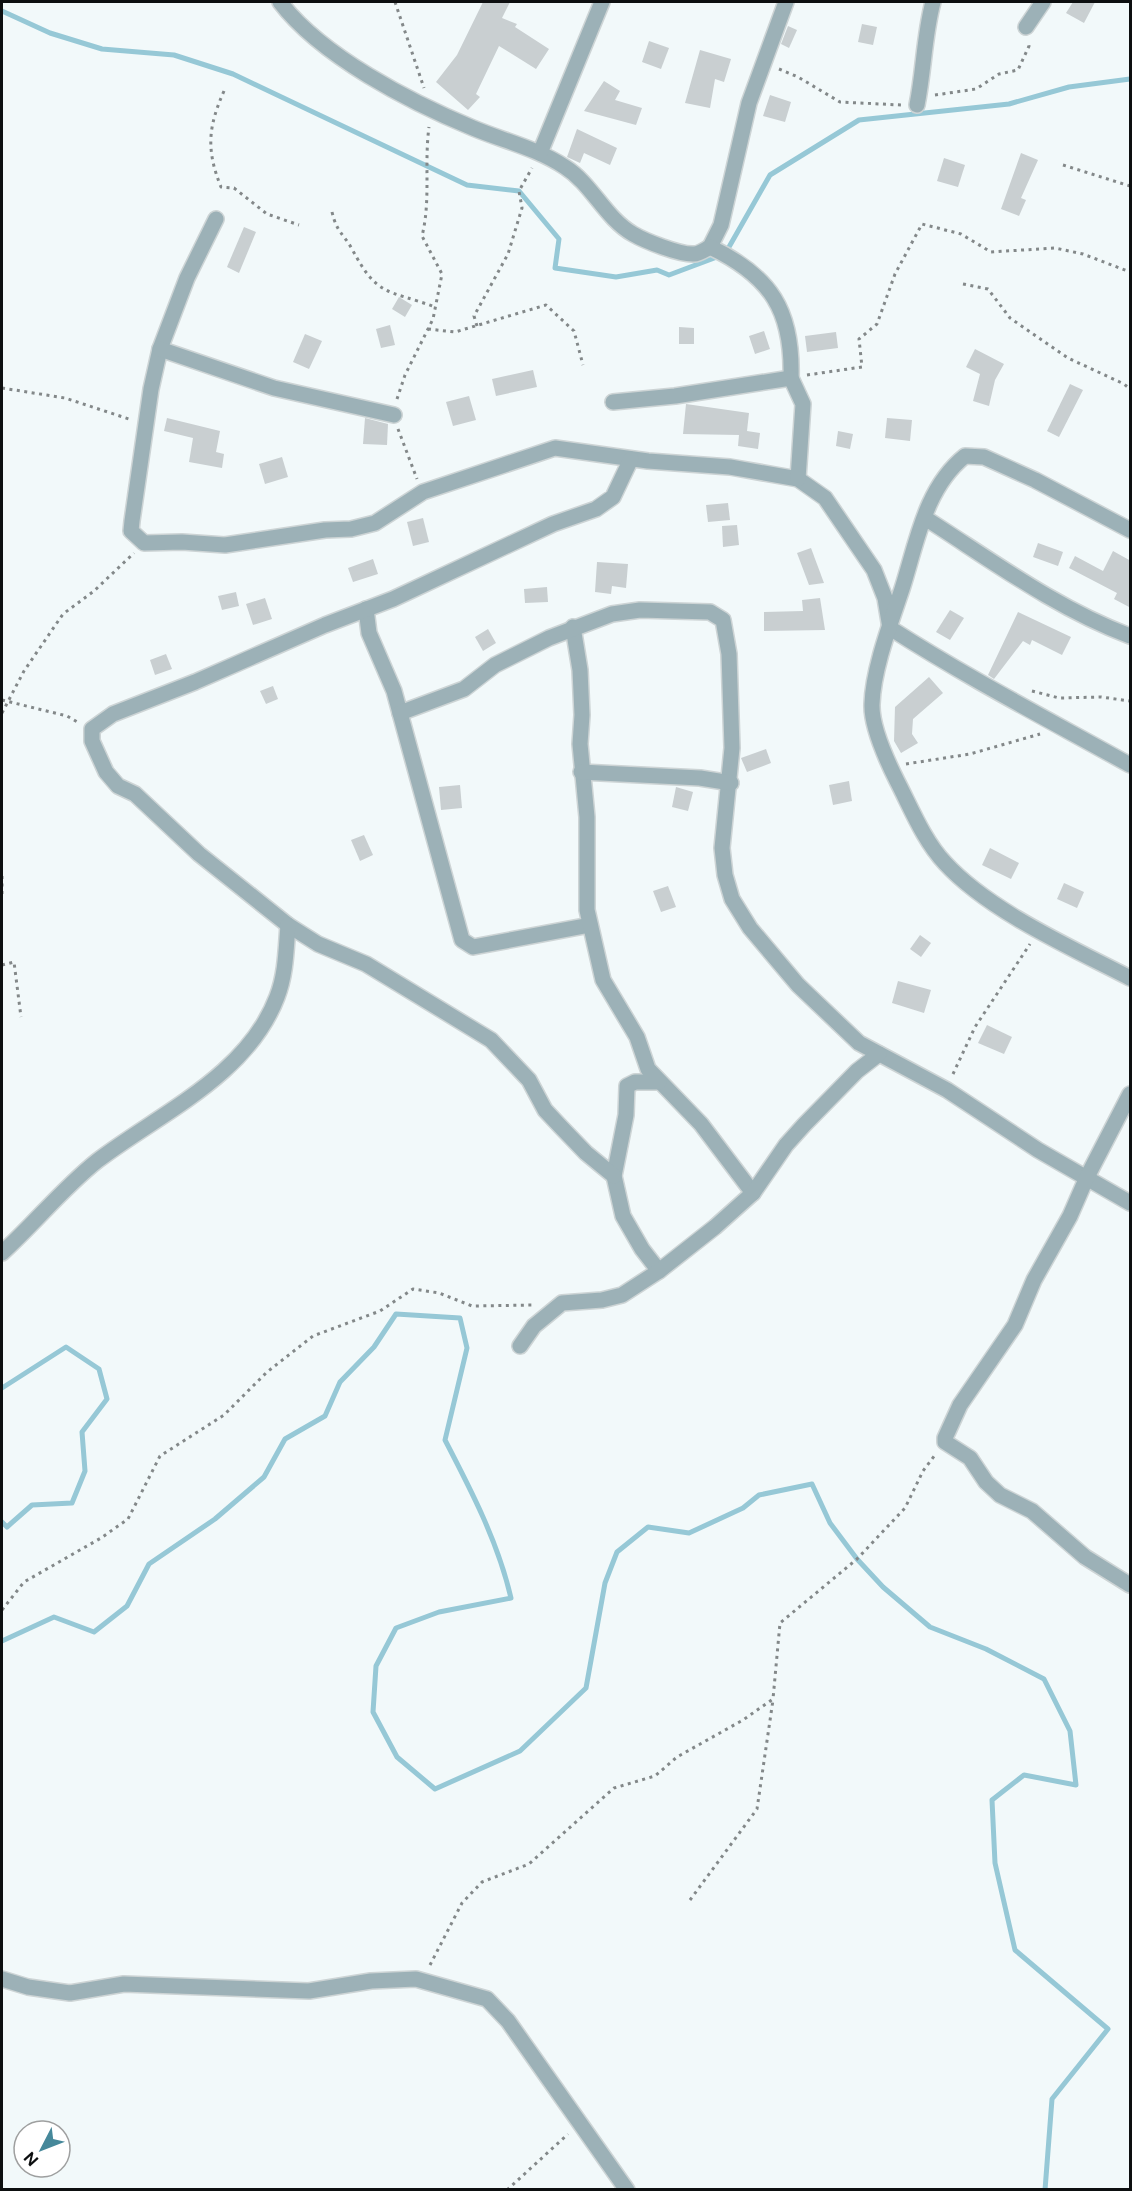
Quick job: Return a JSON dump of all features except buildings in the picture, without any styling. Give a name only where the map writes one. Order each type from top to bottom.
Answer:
[{"type":"street","points":[[280,2],[305,30],[374,78],[470,127],[522,144],[540,153],[567,168],[632,233],[660,246],[694,254],[710,247],[720,225],[749,103],[762,62],[786,2]]},
{"type":"street","points":[[540,153],[602,2]]},
{"type":"street","points":[[917,105],[926,28],[933,2]]},
{"type":"street","points":[[1026,27],[1043,2]]},
{"type":"street","points":[[216,219],[187,278],[160,350],[146,422],[131,531],[144,543],[182,542],[225,545],[325,530],[351,530],[375,523],[423,492],[555,448],[631,459],[730,467],[798,479],[825,498],[874,570],[885,598],[890,628],[971,679],[1131,765]]},
{"type":"street","points":[[710,247],[740,262],[765,285],[782,307],[788,334],[791,378],[802,404],[798,479]]},
{"type":"street","points":[[160,350],[274,388],[394,416]]},
{"type":"street","points":[[613,402],[675,396],[791,378]]},
{"type":"street","points":[[1131,530],[1035,480],[984,457],[965,456],[949,469],[933,494],[890,628],[871,705],[889,766],[926,835],[944,862],[965,883],[992,903],[1131,978]]},
{"type":"street","points":[[614,1176],[586,1153],[545,1110],[530,1080],[491,1041],[366,964],[318,944],[288,925],[199,854],[135,794],[118,786],[106,772],[92,741],[92,729],[113,714],[366,609],[553,524],[596,509],[613,497],[631,459]]},
{"type":"street","points":[[925,518],[1063,603],[1104,626],[1131,636]]},
{"type":"street","points":[[366,609],[369,633],[394,691],[462,940],[473,947],[590,926]]},
{"type":"street","points":[[400,713],[464,689],[495,665],[573,627],[612,614],[640,610],[710,612],[723,620],[729,654],[732,748],[722,848],[725,875],[732,899],[750,928],[798,985],[837,1024],[860,1043],[947,1090],[1038,1150],[1131,1203]]},
{"type":"street","points":[[573,627],[580,670],[581,772],[586,817],[587,910],[603,980],[637,1037],[648,1069],[693,1115],[753,1193]]},
{"type":"street","points":[[581,772],[700,778],[730,783]]},
{"type":"street","points":[[2,1253],[93,1164],[127,1138],[171,1112],[218,1076],[254,1040],[268,1018],[278,995],[285,970],[288,925]]},
{"type":"street","points":[[520,1346],[534,1326],[562,1303],[602,1300],[622,1294],[659,1271],[753,1193],[786,1145],[857,1071],[879,1054]]},
{"type":"street","points":[[659,1082],[635,1082],[627,1086],[626,1115],[614,1176],[623,1216],[642,1249],[659,1271]]},
{"type":"street","points":[[1131,1094],[1087,1177],[1070,1216],[1034,1280],[1015,1325],[960,1405],[945,1438],[945,1442],[970,1458],[986,1482],[1000,1495],[1032,1511],[1085,1557],[1131,1585]]},
{"type":"street","points":[[2,1979],[28,1987],[70,1993],[124,1984],[309,1991],[371,1981],[416,1979],[487,1999],[508,2021],[627,2190]]},
{"type":"path","points":[[395,2],[431,107],[426,150],[428,211],[422,236],[441,274],[435,308],[428,329],[405,375],[394,416],[403,446],[423,492]]},
{"type":"path","points":[[762,62],[798,77],[818,91]]},
{"type":"path","points":[[224,91],[212,119],[211,149],[221,187],[234,188],[267,214],[299,225]]},
{"type":"path","points":[[1063,165],[1131,186]]},
{"type":"path","points":[[477,326],[474,316],[508,254],[522,208],[519,191],[523,182]]},
{"type":"path","points":[[332,212],[337,230],[370,280],[388,293],[404,295],[435,308]]},
{"type":"path","points":[[791,378],[862,367],[860,339],[877,324],[895,274],[922,224],[961,234],[991,252],[1055,249],[1083,254],[1131,272]]},
{"type":"path","points":[[963,284],[988,289],[1010,318],[1068,358],[1124,384],[1131,390]]},
{"type":"path","points":[[428,329],[454,332],[546,305],[574,331],[583,365]]},
{"type":"path","points":[[2,388],[65,398],[126,419],[146,422]]},
{"type":"path","points":[[2,713],[7,701],[63,614],[94,591],[144,543]]},
{"type":"path","points":[[1012,699],[1031,691],[1059,698],[1101,697],[1131,701]]},
{"type":"path","points":[[2,700],[67,716],[92,729]]},
{"type":"path","points":[[889,766],[933,762],[970,754],[1062,727]]},
{"type":"path","points":[[2,876],[2,894]]},
{"type":"path","points":[[947,1090],[975,1027],[1039,930]]},
{"type":"path","points":[[2,965],[14,962],[21,1017]]},
{"type":"path","points":[[2,1610],[24,1582],[101,1538],[128,1519],[160,1456],[224,1415],[267,1372],[313,1336],[380,1311],[413,1289],[439,1293],[472,1306],[562,1303]]},
{"type":"path","points":[[690,1900],[757,1809],[773,1699],[780,1623],[857,1558],[905,1508],[923,1471],[945,1442]]},
{"type":"path","points":[[416,1979],[430,1965],[462,1903],[482,1882],[529,1864],[614,1788],[655,1776],[677,1756],[733,1726],[773,1699]]},
{"type":"path","points":[[507,2190],[580,2123]]},
{"type":"waterway","points":[[2,11],[50,33],[102,49],[174,55],[233,74],[467,185],[519,191],[559,239],[555,268],[616,277],[657,270],[669,275],[725,254],[770,175],[859,120],[1009,104],[1069,87],[1130,79]]},
{"type":"waterway","points":[[2,1641],[54,1617],[94,1632],[127,1606],[149,1564],[215,1519],[264,1477],[285,1439],[325,1416],[340,1382],[374,1347],[396,1314],[460,1318],[467,1348],[445,1440],[491,1537],[511,1598],[439,1612],[396,1628],[376,1666],[373,1712],[397,1757],[435,1789],[520,1751],[586,1688],[605,1583],[617,1552],[648,1527],[689,1533],[743,1508],[759,1495],[812,1484],[830,1523],[857,1559],[883,1587],[930,1627],[986,1649],[1044,1679],[1070,1731],[1076,1785],[1024,1775],[992,1800],[995,1863],[1015,1950],[1108,2029],[1052,2099],[1045,2190]]},
{"type":"waterway","points":[[2,1388],[66,1347],[99,1369],[107,1399],[82,1432],[85,1471],[72,1503],[32,1505],[7,1527],[2,1522]]}]
